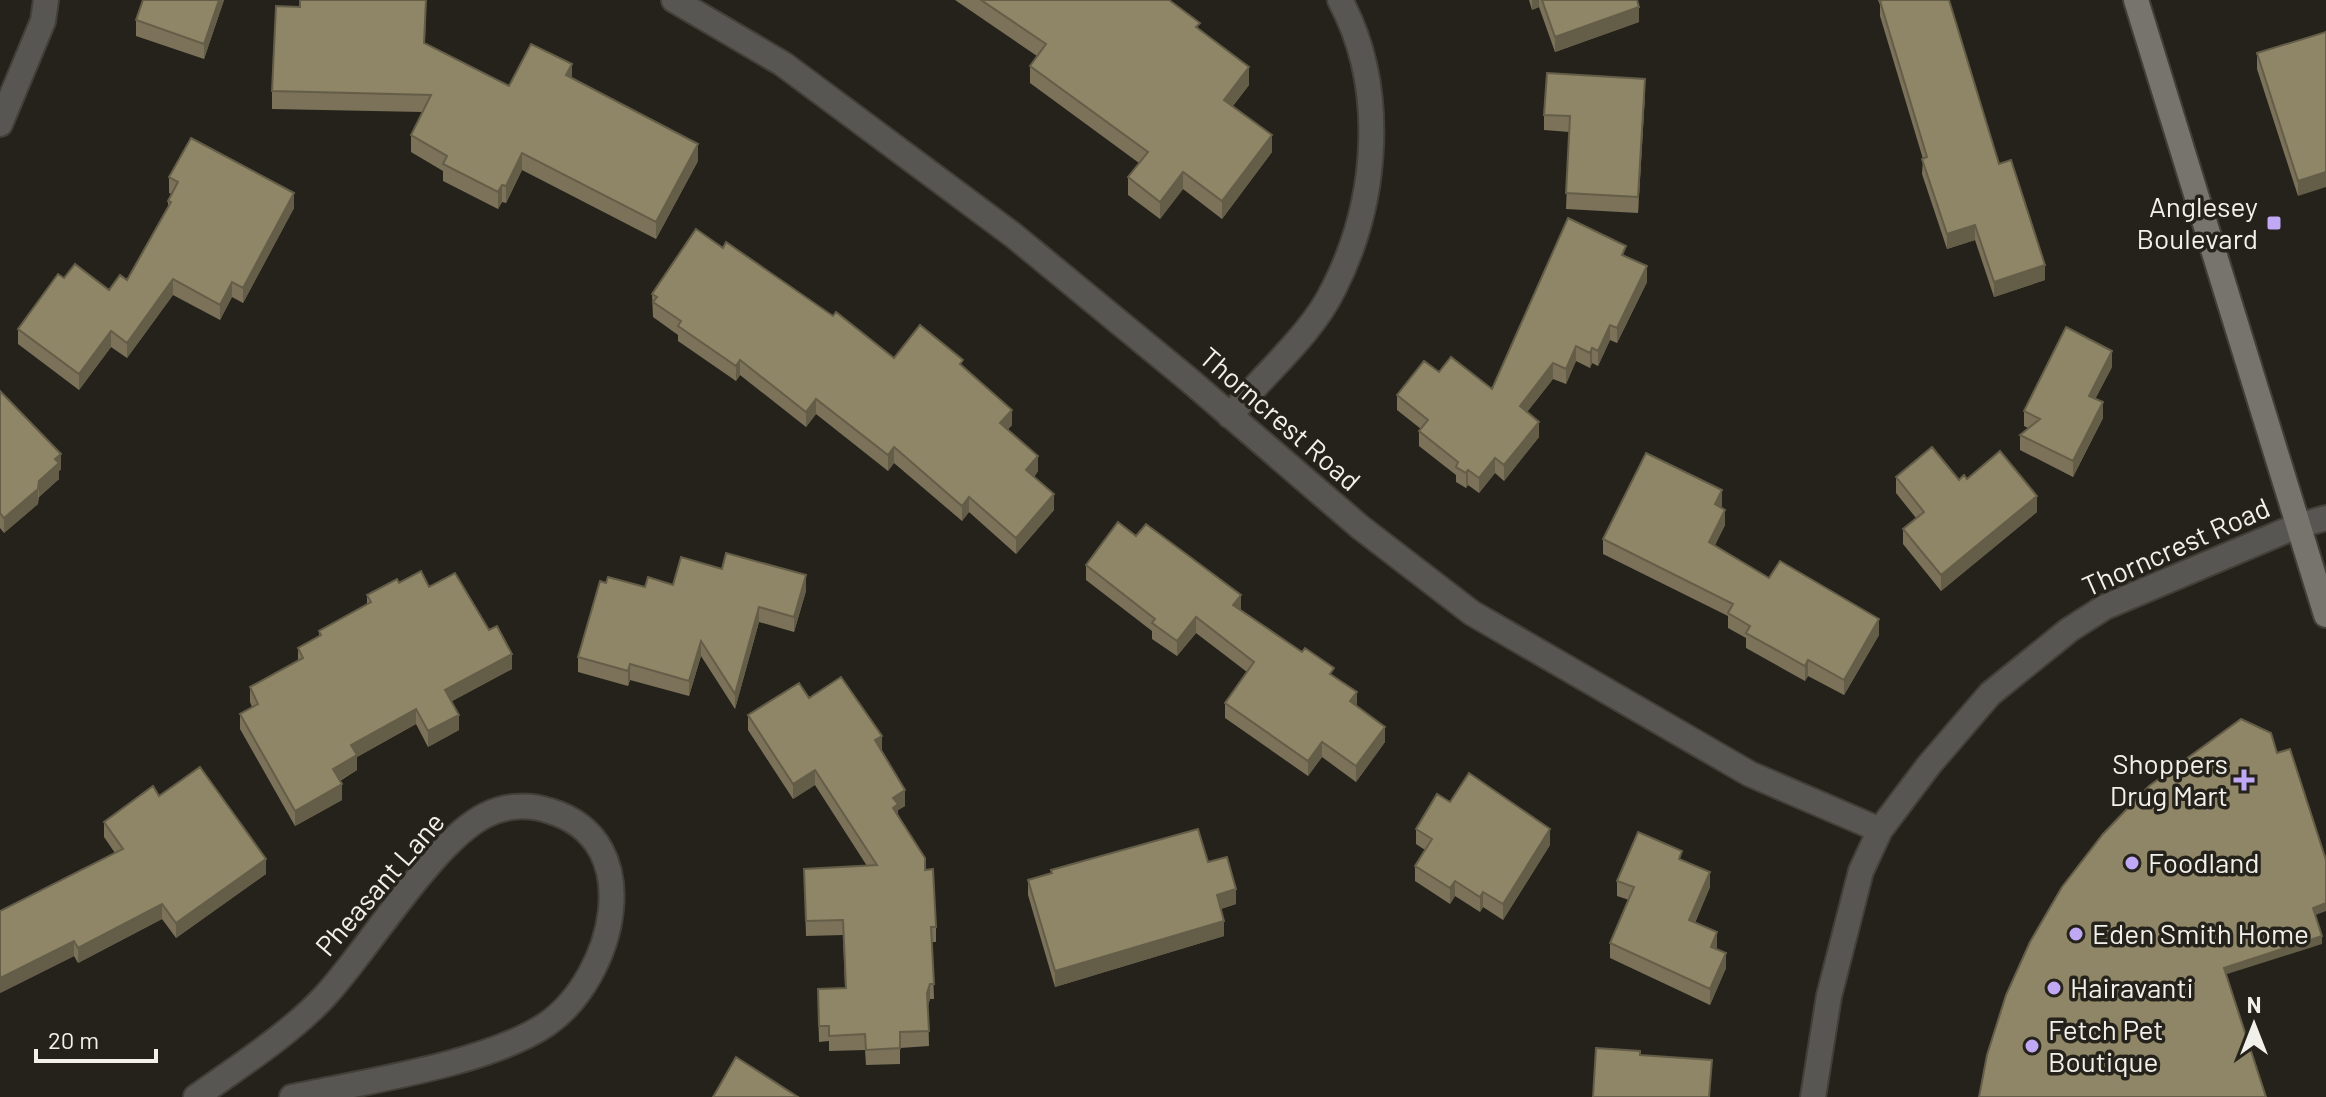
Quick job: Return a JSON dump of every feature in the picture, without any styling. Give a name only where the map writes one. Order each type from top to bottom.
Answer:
[{"type":"main road","points":[[2136,0],[2326,615]]},
{"type":"street","points":[[0,124],[43,21],[46,0]]},
{"type":"street","name":"Thorncrest Road","points":[[674,0],[783,64],[1013,235],[1360,527],[1472,613],[1750,774],[1880,830]]},
{"type":"street","points":[[1230,416],[1310,324],[1334,289],[1366,187],[1373,140],[1368,80],[1351,20],[1340,0]]},
{"type":"street","name":"Thorncrest Road","points":[[1813,1097],[1829,996],[1861,871],[1880,830],[1929,765],[1990,694],[2069,630],[2105,607],[2297,526],[2326,518]]},
{"type":"street","name":"Pheasant Lane","points":[[196,1097],[324,998],[436,859],[475,822],[500,810],[528,806],[556,812],[589,837],[609,875],[612,916],[600,957],[578,995],[563,1011],[527,1035],[478,1052],[421,1070],[292,1097]]},
{"type":"building","points":[[143,0],[219,0],[204,44],[136,20]]},
{"type":"building","points":[[300,0],[426,0],[424,43],[509,86],[531,44],[572,64],[566,75],[698,144],[656,222],[522,153],[506,186],[502,185],[498,192],[443,164],[447,156],[411,135],[431,95],[272,91],[276,6],[300,7]]},
{"type":"building","points":[[981,0],[1169,0],[1200,23],[1196,27],[1249,67],[1224,100],[1272,135],[1222,201],[1183,172],[1160,202],[1128,177],[1148,152],[1030,66],[1046,44]]},
{"type":"building","points":[[1542,0],[1637,0],[1639,7],[1555,37]]},
{"type":"building","points":[[1949,0],[1999,164],[2011,160],[2045,265],[1994,282],[1975,225],[1947,234],[1922,159],[1927,157],[1880,1]]},
{"type":"building","points":[[2326,32],[2326,172],[2298,181],[2257,53]]},
{"type":"building","points":[[1547,73],[1645,79],[1638,197],[1566,193],[1570,116],[1544,115]]},
{"type":"building","points":[[191,138],[294,193],[243,288],[232,282],[220,305],[173,279],[127,343],[111,331],[79,374],[18,329],[58,274],[64,278],[75,264],[109,290],[120,275],[127,280],[171,202],[168,201],[178,182],[169,177]]},
{"type":"building","points":[[1568,218],[1626,246],[1622,255],[1647,266],[1617,328],[1610,325],[1598,351],[1592,348],[1590,353],[1576,346],[1566,369],[1553,363],[1520,406],[1539,422],[1504,465],[1495,458],[1479,478],[1468,470],[1466,473],[1456,467],[1458,462],[1419,431],[1428,420],[1397,395],[1424,361],[1439,372],[1451,357],[1492,389]]},
{"type":"building","points":[[696,229],[723,248],[726,242],[833,316],[836,312],[894,358],[920,325],[963,360],[960,364],[1012,410],[1000,423],[1038,456],[1026,470],[1054,494],[1016,538],[969,497],[962,506],[894,447],[888,455],[816,399],[806,412],[740,360],[736,366],[678,326],[681,321],[653,302],[657,297],[652,294]]},
{"type":"building","points":[[2066,327],[2112,351],[2089,396],[2103,402],[2073,461],[2020,435],[2040,419],[2024,411]]},
{"type":"building","points":[[0,391],[61,454],[55,459],[59,463],[39,481],[38,489],[4,518],[0,513]]},
{"type":"building","points":[[1932,447],[1959,480],[1964,475],[1967,479],[2000,451],[2037,496],[1941,575],[1903,529],[1924,512],[1896,477]]},
{"type":"building","points":[[1646,453],[1722,490],[1715,504],[1725,510],[1709,542],[1769,578],[1780,561],[1879,619],[1844,680],[1808,660],[1805,666],[1746,633],[1750,626],[1728,613],[1733,604],[1603,539]]},
{"type":"building","points":[[1118,522],[1136,536],[1146,524],[1241,595],[1233,605],[1302,652],[1305,648],[1334,668],[1330,674],[1357,692],[1350,701],[1385,727],[1356,766],[1322,742],[1308,761],[1225,703],[1254,662],[1196,617],[1177,641],[1152,623],[1155,619],[1086,565]]},
{"type":"building","points":[[726,553],[806,575],[794,617],[759,607],[735,694],[701,641],[689,681],[630,664],[628,671],[578,657],[600,581],[606,583],[608,577],[645,587],[648,577],[673,585],[681,557],[722,569]]},
{"type":"building","points":[[421,571],[429,587],[455,573],[489,630],[497,626],[512,654],[445,690],[459,715],[428,731],[416,709],[351,745],[357,755],[333,769],[342,784],[295,811],[240,714],[258,704],[250,687],[303,658],[298,648],[321,635],[319,631],[371,602],[367,595],[397,579],[399,583]]},
{"type":"building","points":[[841,677],[882,736],[875,740],[905,790],[893,798],[898,804],[893,808],[925,858],[925,870],[933,869],[936,927],[931,927],[934,984],[930,984],[927,993],[929,1031],[900,1032],[900,1048],[866,1050],[865,1034],[829,1036],[829,1026],[819,1026],[818,989],[846,988],[843,920],[806,921],[804,869],[877,865],[815,770],[793,784],[748,715],[799,683],[809,698]]},
{"type":"building","points":[[2241,719],[2271,733],[2277,753],[2290,749],[2326,860],[2326,903],[2313,908],[2322,936],[2224,968],[2266,1097],[1979,1097],[1987,1055],[2006,995],[2030,942],[2062,887],[2103,834],[2149,786]]},
{"type":"building","points":[[200,767],[266,859],[176,923],[162,904],[78,948],[74,941],[0,978],[0,911],[123,849],[104,822],[153,786],[159,796]]},
{"type":"building","points":[[1469,773],[1550,829],[1503,904],[1483,892],[1480,897],[1455,881],[1450,888],[1415,866],[1432,839],[1416,829],[1437,794],[1450,802]]},
{"type":"building","points":[[1198,829],[1208,862],[1227,857],[1236,889],[1217,895],[1224,921],[1055,971],[1028,880],[1052,873],[1051,870]]},
{"type":"building","points":[[1638,832],[1682,851],[1679,859],[1710,872],[1689,920],[1717,932],[1711,947],[1726,953],[1710,989],[1610,943],[1634,887],[1617,881]]},
{"type":"building","points":[[1596,1048],[1640,1051],[1640,1055],[1712,1060],[1709,1097],[1593,1097]]},
{"type":"building","points":[[736,1057],[798,1097],[713,1097]]},
{"type":"place","name":"Anglesey Boulevard","points":[[2274,223]]},
{"type":"place","name":"Shoppers Drug Mart","points":[[2244,780]]},
{"type":"place","name":"Foodland","points":[[2132,863]]},
{"type":"place","name":"Eden Smith Home","points":[[2076,934]]},
{"type":"place","name":"Hairavanti","points":[[2054,988]]},
{"type":"place","name":"Fetch Pet Boutique","points":[[2032,1046]]}]
